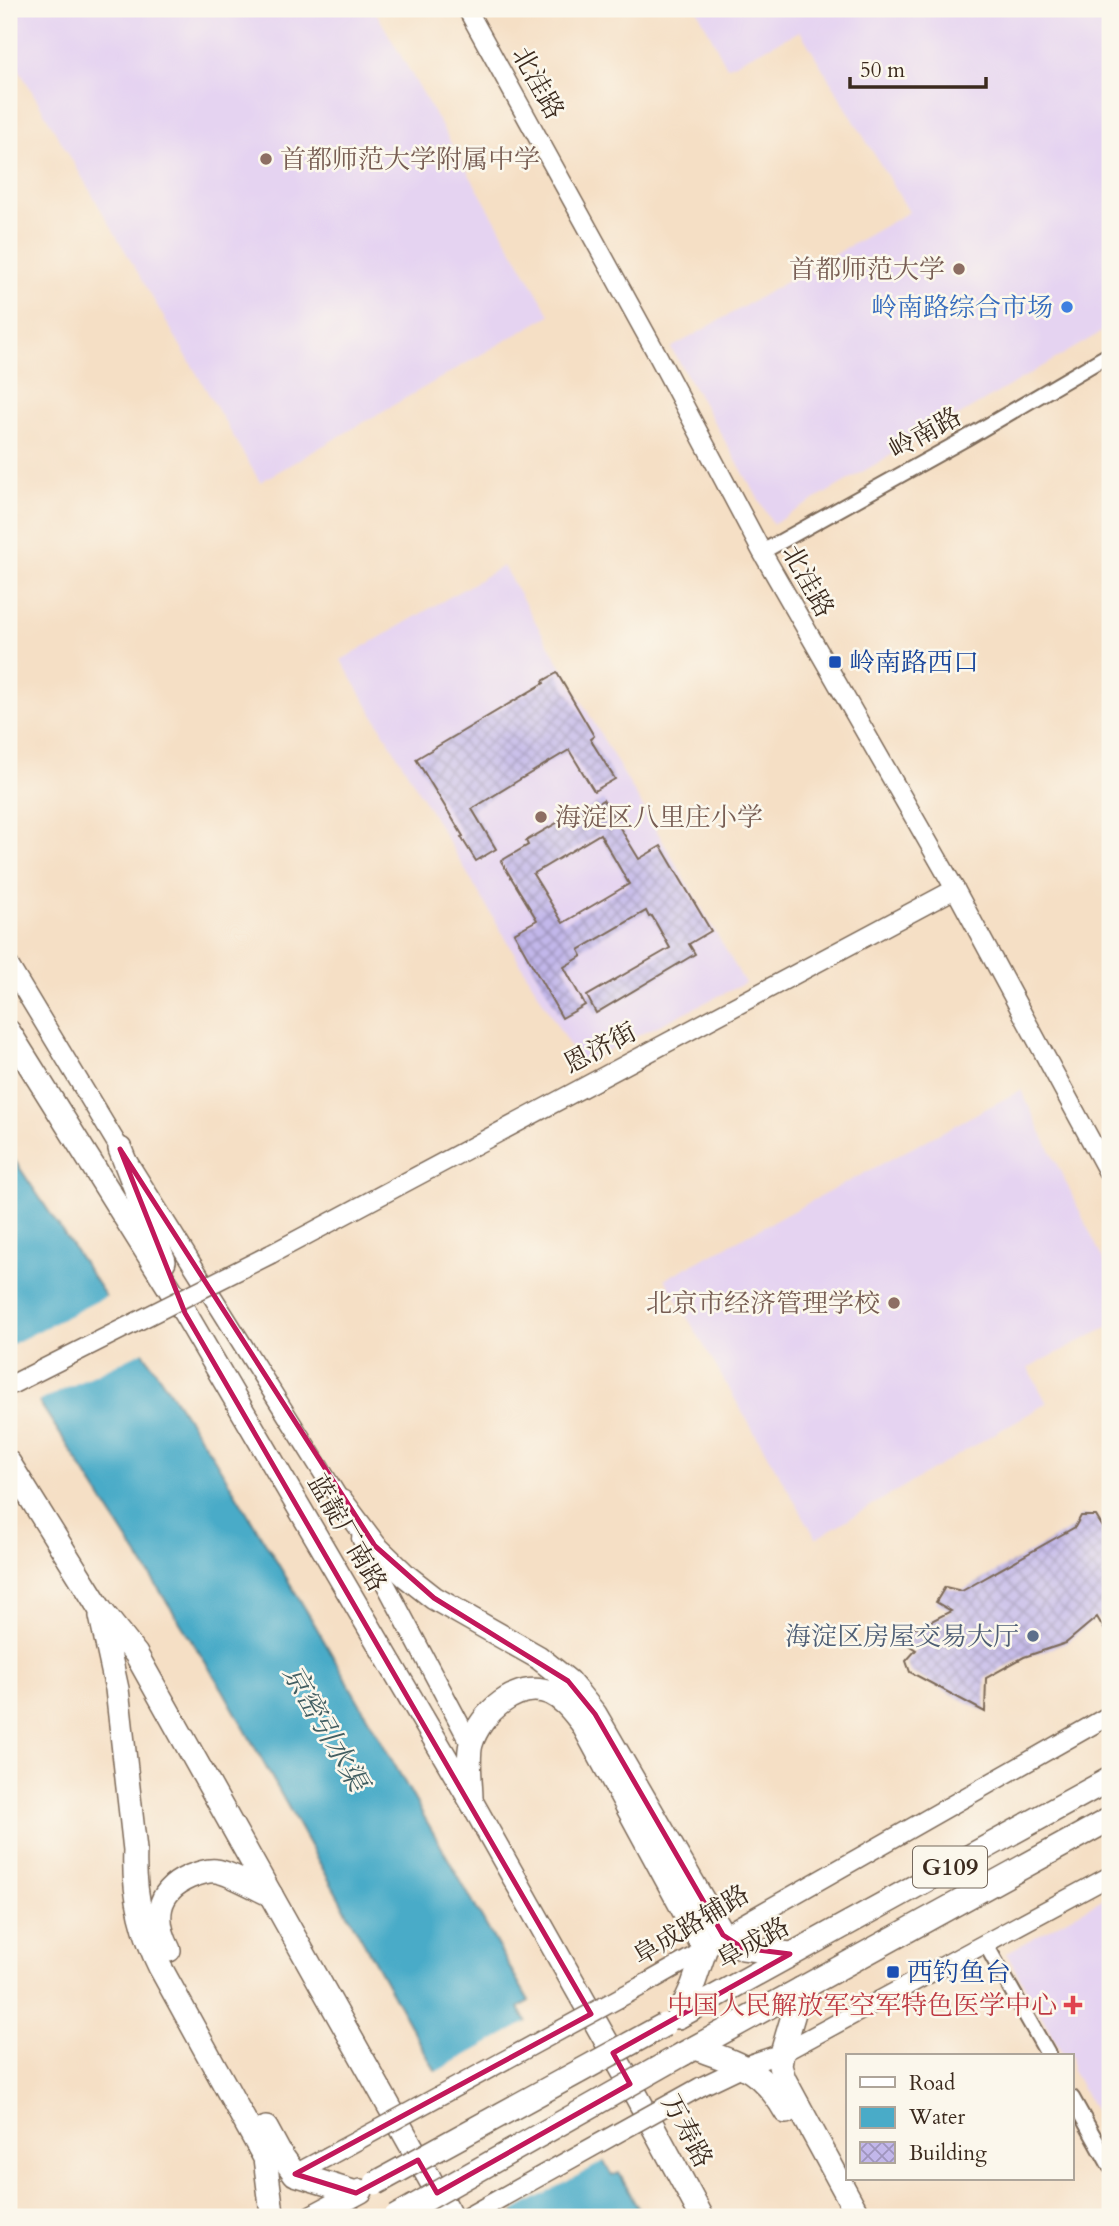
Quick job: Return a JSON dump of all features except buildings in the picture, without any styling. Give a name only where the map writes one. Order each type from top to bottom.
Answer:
[{"type":"highway","name":"蓝靛厂南路","points":[[9,1032],[185,1313],[471,1801],[623,2071]]},
{"type":"highway","points":[[120,1149],[185,1313]]},
{"type":"highway","points":[[9,1463],[17,1491],[100,1609],[136,1654],[451,2217]]},
{"type":"highway","points":[[342,1502],[375,1546],[406,1576],[434,1598],[538,1657],[568,1681],[595,1714],[723,1935],[743,1948],[790,1954]]},
{"type":"highway","points":[[100,1609],[117,1689],[135,1850],[134,1876],[143,1926],[160,1967],[265,2158],[271,2217]]},
{"type":"highway","points":[[471,1801],[471,1745],[482,1721],[498,1704],[515,1695],[534,1690],[549,1693],[563,1701],[582,1723],[705,1950],[693,1985],[672,2020]]},
{"type":"highway","name":"阜成路","points":[[312,2217],[1110,1779]]},
{"type":"highway","name":"G109","points":[[395,2217],[1110,1819]]},
{"type":"highway","points":[[271,1895],[217,1871],[201,1872],[183,1880],[167,1892],[160,1907],[158,1922],[173,1958],[279,2152],[295,2174],[366,2188]]},
{"type":"highway","points":[[801,1989],[780,2066],[784,2079],[859,2217]]},
{"type":"highway","points":[[689,2051],[744,2066],[762,2078],[775,2093],[846,2217]]},
{"type":"highway","name":"万寿路","points":[[623,2071],[702,2217]]},
{"type":"street","name":"北洼路","points":[[467,9],[652,344],[762,552],[955,889],[1110,1175]]},
{"type":"street","name":"岭南路","points":[[762,552],[1110,354]]},
{"type":"street","name":"恩济街","points":[[9,1386],[271,1254],[955,889]]},
{"type":"street","name":"蓝靛厂南路","points":[[9,965],[120,1149],[342,1502],[471,1745]]},
{"type":"street","name":"阜成路辅路","points":[[295,2174],[645,1984],[705,1950],[723,1935],[1110,1715]]},
{"type":"street","points":[[467,2217],[700,2087],[744,2066],[782,2053],[1110,1876]]},
{"type":"street","points":[[985,1943],[1048,2054]]},
{"type":"street","points":[[1074,2102],[1110,2166]]},
{"type":"highlighted area","points":[[120,1149],[375,1546],[434,1598],[568,1681],[595,1714],[723,1935],[743,1948],[790,1954],[613,2053],[630,2084],[437,2193],[418,2160],[356,2193],[295,2174],[591,2014],[185,1313]]},
{"type":"shaded area","name":"首都师范大学附属中学","points":[[9,9],[374,9],[550,315],[260,482],[9,52]]},
{"type":"shaded area","name":"首都师范大学","points":[[697,9],[1110,9],[1110,327],[773,524],[671,348],[909,212],[800,31],[727,67]]},
{"type":"shaded area","name":"海淀区八里庄小学","points":[[503,566],[745,983],[580,1064],[341,660]]},
{"type":"shaded area","name":"北京市经济管理学校","points":[[1021,1090],[1110,1274],[1110,1326],[1028,1368],[1047,1403],[816,1538],[665,1279]]},
{"type":"shaded area","name":"中国人民解放军空军特色医学中心","points":[[1110,1895],[1110,2138],[1074,2074],[1074,2054],[1063,2054],[1006,1953]]},
{"type":"water","name":"京密引水渠","points":[[9,1152],[214,1458],[315,1625],[529,2001],[519,2008],[612,2176],[619,2173],[643,2217],[517,2217],[223,1690],[9,1356]]},
{"type":"pier","points":[[109,1295],[146,1350],[36,1403],[9,1363],[9,1346]]},
{"type":"pier","points":[[529,2021],[606,2160],[510,2213],[432,2074]]},
{"type":"place","name":"首都师范大学附属中学","points":[[266,159]]},
{"type":"place","name":"首都师范大学","points":[[959,269]]},
{"type":"place","name":"岭南路综合市场","points":[[1067,307]]},
{"type":"place","name":"岭南路西口","points":[[835,662]]},
{"type":"place","name":"海淀区八里庄小学","points":[[541,817]]},
{"type":"place","name":"北京市经济管理学校","points":[[894,1303]]},
{"type":"place","name":"海淀区房屋交易大厅","points":[[1033,1636]]},
{"type":"place","name":"西钓鱼台","points":[[893,1972]]},
{"type":"place","name":"中国人民解放军空军特色医学中心","points":[[1073,2005]]}]
